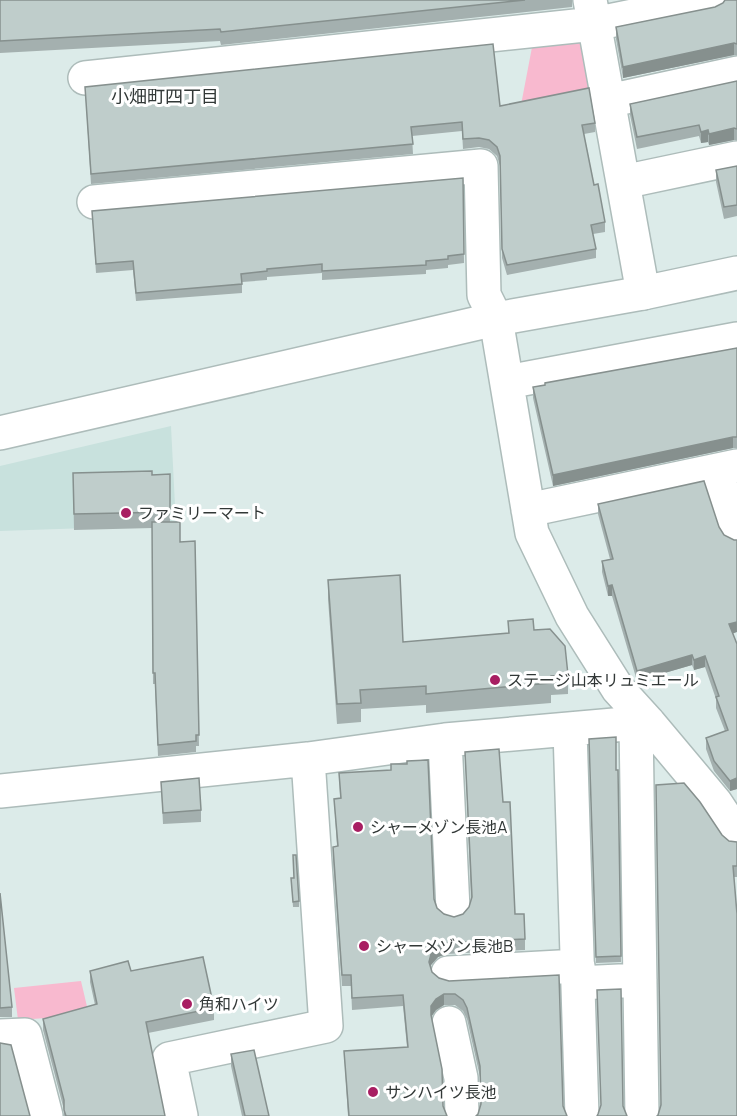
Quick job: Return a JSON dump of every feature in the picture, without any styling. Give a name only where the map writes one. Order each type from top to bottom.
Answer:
[{"type":"street","points":[[85,78],[592,12],[711,0]]},
{"type":"street","points":[[592,12],[643,293]]},
{"type":"street","points":[[608,101],[737,73]]},
{"type":"street","points":[[623,182],[737,158]]},
{"type":"street","points":[[94,202],[481,166],[484,295],[496,319],[532,533],[572,616],[618,689],[642,722],[715,802],[737,835]]},
{"type":"street","points":[[0,433],[496,319],[643,293],[737,273]]},
{"type":"street","points":[[507,382],[737,339]]},
{"type":"street","points":[[528,510],[727,468],[737,532]]},
{"type":"street","points":[[0,791],[308,759],[445,740],[642,722]]},
{"type":"street","points":[[642,722],[640,980],[642,1116]]},
{"type":"street","points":[[570,730],[582,1116]]},
{"type":"street","points":[[445,740],[453,909]]},
{"type":"street","points":[[181,1116],[169,1059],[326,1026],[308,759]]},
{"type":"street","points":[[448,973],[578,974],[640,980]]},
{"type":"street","points":[[449,1023],[461,1078],[462,1116]]},
{"type":"street","points":[[0,1036],[25,1035],[46,1116]]},
{"type":"shaded area","points":[[584,35],[594,92],[521,105],[533,42]]},
{"type":"shaded area","points":[[171,426],[176,525],[0,531],[0,466]]},
{"type":"shaded area","points":[[81,981],[89,1015],[18,1020],[14,988]]},
{"type":"building","points":[[0,0],[525,0],[221,32],[220,29],[0,41]]},
{"type":"building","points":[[725,0],[737,0],[737,44],[623,67],[616,27],[715,7]]},
{"type":"building","points":[[493,44],[500,106],[589,88],[595,123],[582,125],[594,185],[598,184],[605,222],[591,225],[596,249],[507,265],[502,249],[500,156],[497,147],[489,140],[463,139],[462,122],[411,127],[413,144],[91,174],[85,87]]},
{"type":"building","points":[[737,81],[737,129],[709,134],[708,130],[701,132],[699,125],[637,137],[630,104]]},
{"type":"building","points":[[737,166],[737,205],[724,207],[716,170]]},
{"type":"building","points":[[463,178],[464,254],[448,256],[448,259],[426,261],[426,265],[322,271],[322,264],[267,269],[267,271],[241,274],[242,284],[136,293],[133,261],[96,264],[92,211]]},
{"type":"building","points":[[737,348],[737,437],[553,475],[533,387]]},
{"type":"building","points":[[152,471],[152,475],[170,474],[170,512],[74,514],[73,473]]},
{"type":"building","points":[[704,481],[719,527],[724,535],[737,540],[737,622],[729,624],[737,644],[737,778],[730,781],[714,761],[706,738],[728,730],[705,656],[694,660],[692,655],[637,671],[612,585],[608,586],[602,561],[613,559],[598,504]]},
{"type":"building","points":[[152,522],[180,522],[180,542],[195,541],[199,735],[196,735],[196,741],[158,745],[155,673],[153,673]]},
{"type":"building","points":[[400,575],[403,642],[509,633],[508,621],[533,619],[534,630],[550,629],[565,646],[568,675],[551,676],[551,683],[426,694],[426,686],[360,690],[361,703],[337,704],[328,580]]},
{"type":"building","points":[[616,737],[621,956],[596,957],[589,739]]},
{"type":"building","points":[[499,749],[503,802],[510,802],[515,914],[524,914],[525,939],[447,943],[438,946],[431,954],[429,962],[432,972],[439,978],[449,981],[559,975],[563,1106],[567,1116],[476,1116],[481,1104],[480,1066],[467,1008],[463,1000],[455,994],[444,994],[431,1006],[431,1015],[442,1069],[443,1106],[447,1116],[349,1116],[344,1051],[408,1047],[403,995],[352,998],[351,975],[342,975],[333,847],[338,846],[334,799],[341,798],[339,773],[391,770],[391,764],[428,760],[434,899],[437,908],[444,914],[454,917],[463,914],[469,907],[472,897],[465,752]]},
{"type":"building","points":[[199,778],[201,810],[163,813],[161,782]]},
{"type":"building","points":[[684,783],[722,835],[729,841],[737,842],[737,866],[733,866],[737,914],[737,1116],[657,1116],[661,1105],[656,785]]},
{"type":"building","points":[[293,855],[296,855],[299,901],[293,902],[291,878],[294,878]]},
{"type":"building","points":[[0,893],[12,1007],[0,1008]]},
{"type":"building","points":[[203,957],[214,1008],[146,1022],[165,1116],[66,1116],[43,1019],[97,1004],[90,971],[128,961],[131,971]]},
{"type":"building","points":[[621,989],[623,1106],[627,1116],[597,1116],[601,1105],[597,990]]},
{"type":"building","points":[[0,1043],[11,1045],[30,1116],[0,1116]]},
{"type":"building","points":[[254,1050],[269,1116],[245,1116],[231,1054]]},
{"type":"place","name":"ファミリーマート","points":[[126,513]]},
{"type":"place","name":"ステージ山本リュミエール","points":[[495,680]]},
{"type":"place","name":"シャーメゾン長池A","points":[[358,827]]},
{"type":"place","name":"シャーメゾン長池B","points":[[364,946]]},
{"type":"place","name":"角和ハイツ","points":[[187,1004]]},
{"type":"place","name":"サンハイツ長池","points":[[373,1092]]},
{"type":"district","name":"小畑町四丁目","points":[[165,96]]}]
